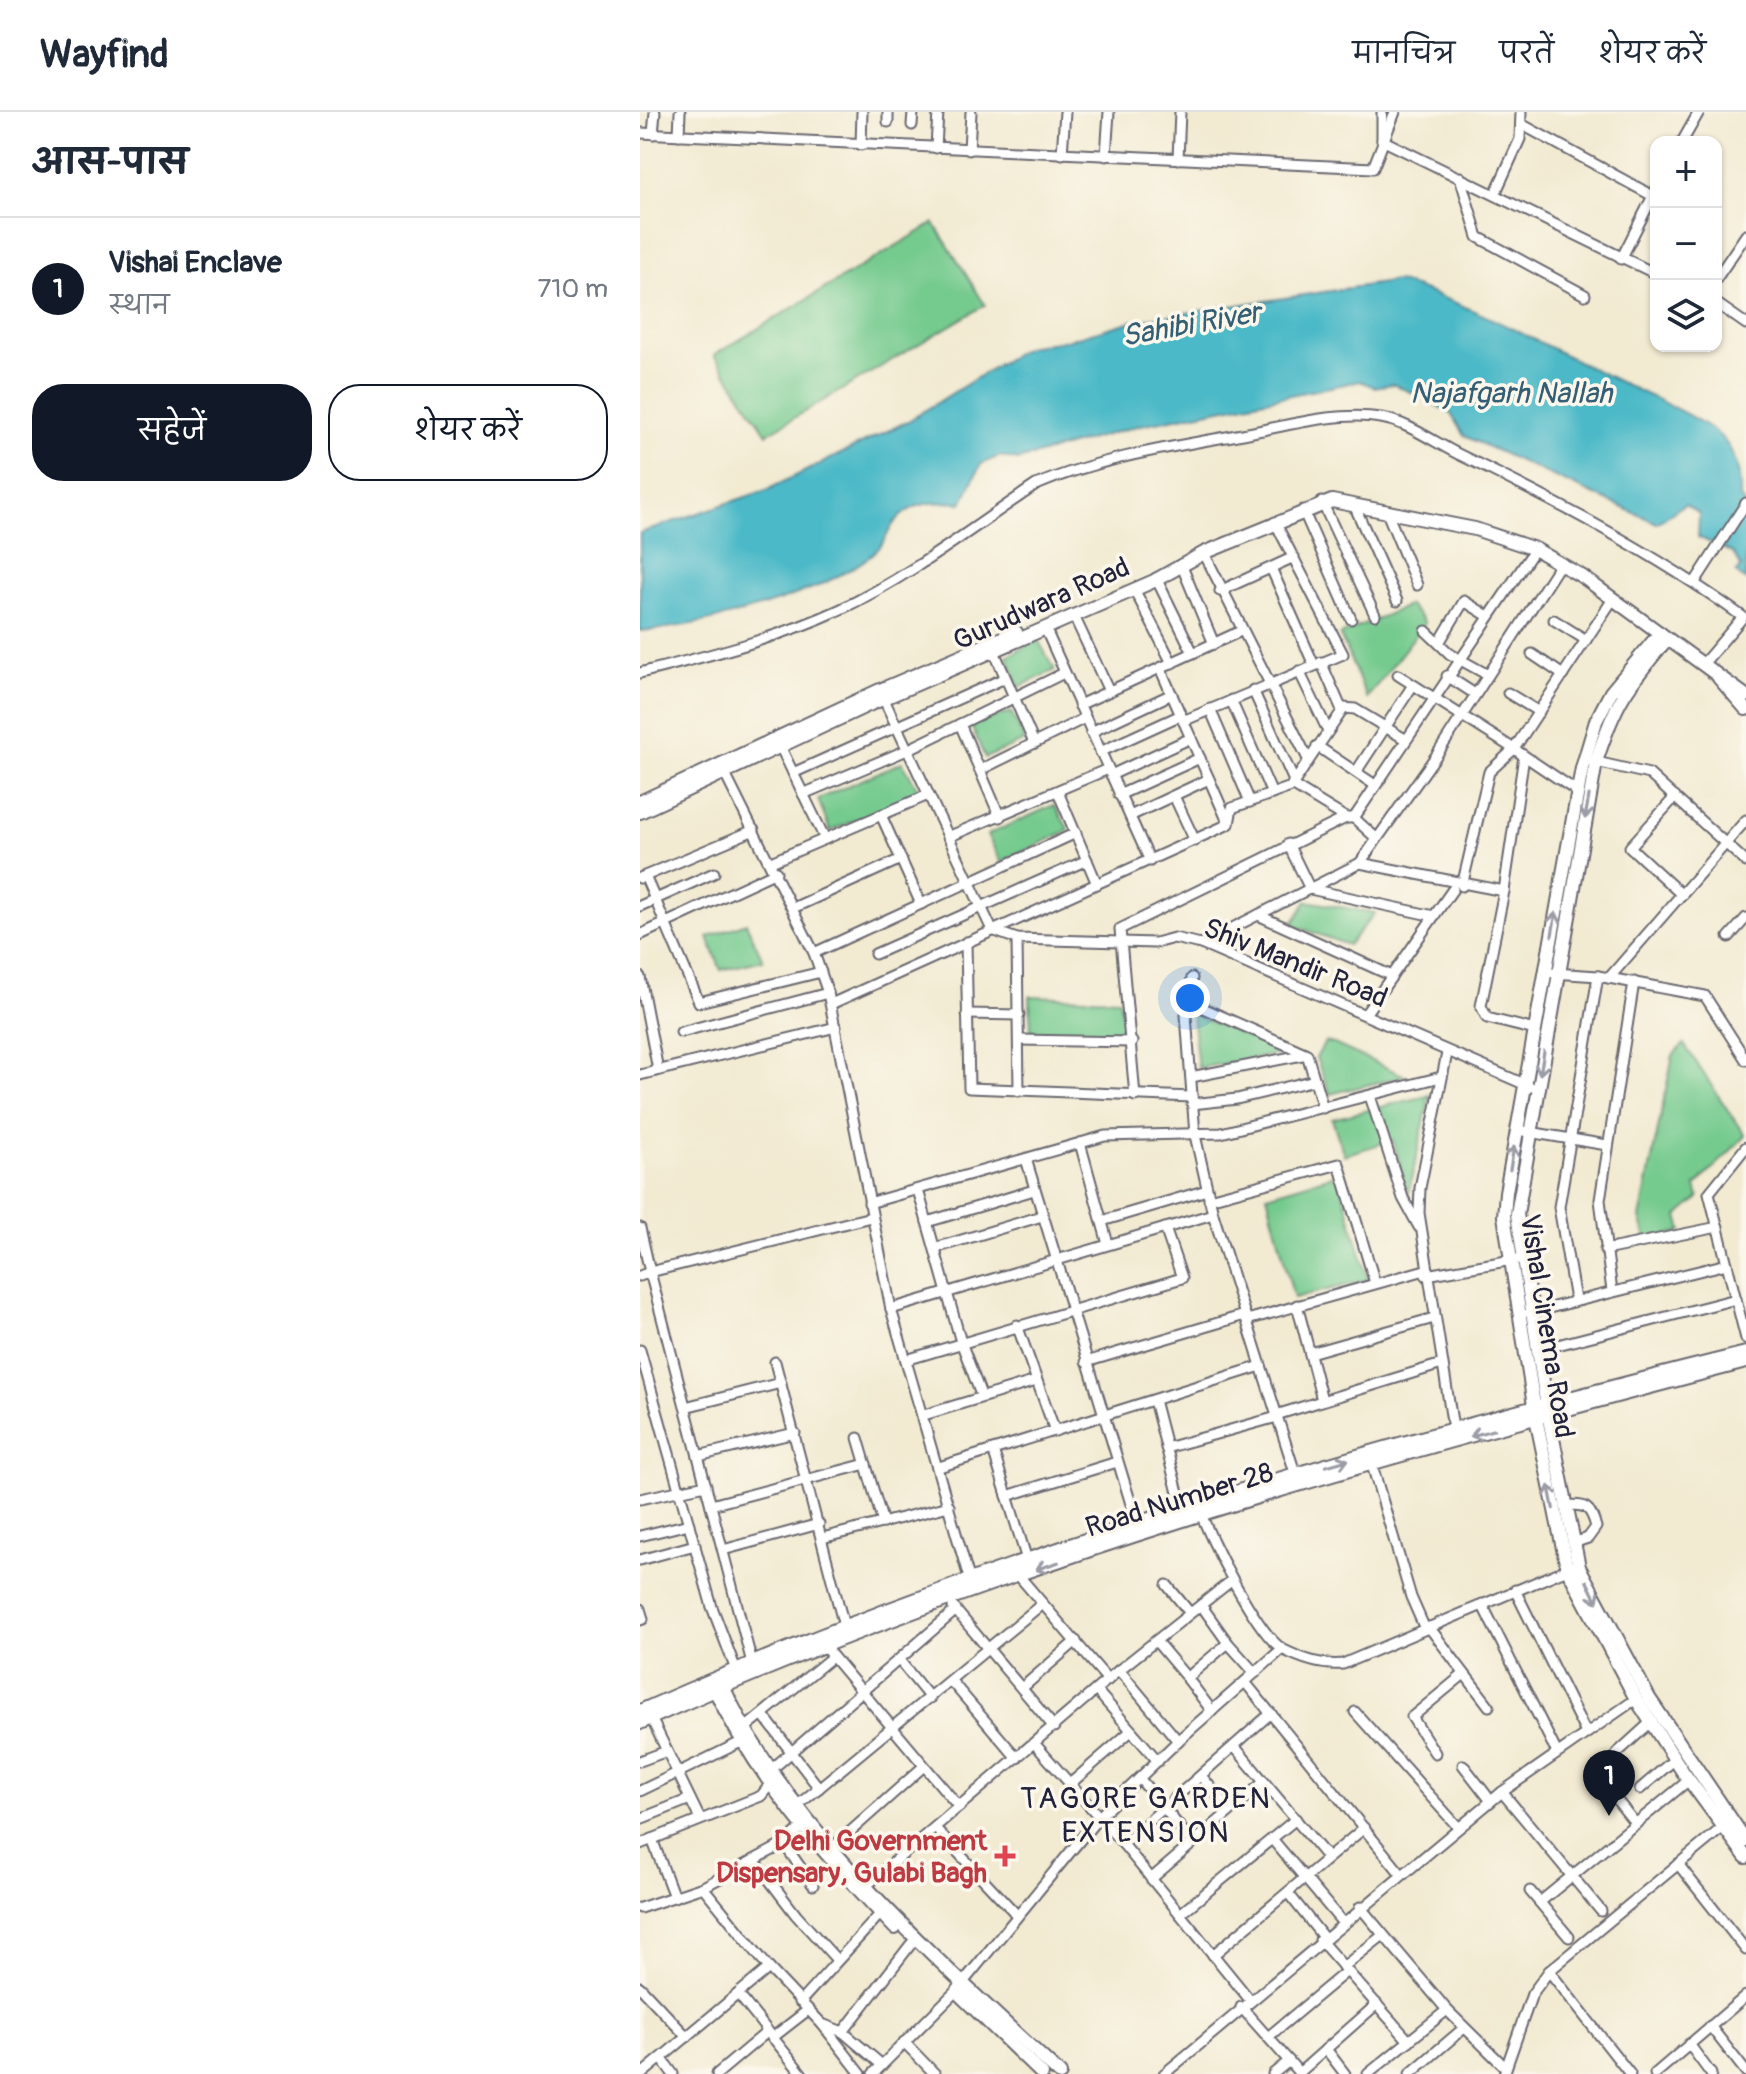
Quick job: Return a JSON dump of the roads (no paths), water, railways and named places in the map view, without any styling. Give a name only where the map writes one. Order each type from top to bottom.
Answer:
[{"type":"street","points":[[653,134],[655,112]]},
{"type":"street","points":[[679,135],[680,112]]},
{"type":"street","points":[[861,145],[862,112]]},
{"type":"street","points":[[912,125],[913,112]]},
{"type":"street","points":[[936,148],[938,112]]},
{"type":"street","points":[[969,150],[971,112]]},
{"type":"street","points":[[1062,154],[1065,112]]},
{"type":"street","points":[[1106,156],[1109,112]]},
{"type":"street","points":[[1178,159],[1180,112]]},
{"type":"street","points":[[1382,112],[1382,140]]},
{"type":"street","points":[[640,133],[1373,168],[1395,112]]},
{"type":"street","points":[[1495,194],[1520,139],[1521,112]]},
{"type":"street","points":[[1685,136],[1699,112]]},
{"type":"street","points":[[1521,124],[1650,191]]},
{"type":"street","points":[[1382,140],[1650,271]]},
{"type":"street","points":[[1460,177],[1478,237],[1585,295]]},
{"type":"street","points":[[1621,259],[1650,201]]},
{"type":"street","points":[[1722,270],[1746,235]]},
{"type":"street","points":[[1722,307],[1746,324]]},
{"type":"street","points":[[640,673],[791,630],[839,610],[885,586],[1036,485],[1059,475],[1198,442],[1335,418],[1384,418],[1414,431],[1566,506],[1695,582],[1744,618],[1703,664]]},
{"type":"street","points":[[1322,502],[1375,615]]},
{"type":"street","points":[[1193,653],[1158,576],[1322,502],[1386,510],[1475,529],[1535,549],[1613,599],[1746,696]]},
{"type":"street","points":[[1695,582],[1746,503]]},
{"type":"street","points":[[1354,505],[1397,601]]},
{"type":"street","points":[[1303,510],[1351,619]]},
{"type":"street","points":[[1386,510],[1417,585]]},
{"type":"street","points":[[1100,752],[1343,654],[1275,522]]},
{"type":"street","points":[[1135,1096],[1120,929],[1288,844],[1350,818],[1535,549]]},
{"type":"street","points":[[1204,553],[1220,591],[1308,759]]},
{"type":"street","points":[[1220,591],[1294,557]]},
{"type":"street","points":[[1181,564],[1214,644]]},
{"type":"street","points":[[1201,944],[1360,863],[1560,564]]},
{"type":"street","points":[[1271,568],[1342,710]]},
{"type":"street","name":"Gurudwara Road","points":[[640,802],[780,746],[882,694],[994,651],[1158,576]]},
{"type":"street","name":"Gurudwara Road","points":[[640,812],[722,768],[882,694],[1131,583],[1158,576]]},
{"type":"street","points":[[1134,589],[1172,663]]},
{"type":"street","points":[[1366,1013],[1457,887],[1489,772],[1514,749],[1613,599]]},
{"type":"street","points":[[1439,643],[1464,601],[1488,616]]},
{"type":"street","points":[[1074,616],[1109,691]]},
{"type":"street","points":[[1554,620],[1586,640]]},
{"type":"street","points":[[1045,628],[1150,861]]},
{"type":"street","points":[[1079,705],[1241,631]]},
{"type":"street","points":[[1426,631],[1488,675]]},
{"type":"street","name":"Vishal Cinema Road","points":[[1531,1086],[1535,1030],[1551,973],[1578,792],[1623,691],[1663,636]]},
{"type":"street","points":[[994,651],[1034,743]]},
{"type":"street","points":[[1532,654],[1563,675]]},
{"type":"street","points":[[1160,668],[1229,824]]},
{"type":"street","points":[[1299,671],[1327,729]]},
{"type":"street","points":[[803,794],[907,750],[1064,673]]},
{"type":"street","points":[[1398,675],[1578,792]]},
{"type":"street","points":[[1717,675],[1731,696],[1746,709]]},
{"type":"street","points":[[1447,676],[1475,694]]},
{"type":"street","points":[[793,773],[1005,678]]},
{"type":"street","points":[[1356,772],[1413,685]]},
{"type":"street","points":[[1253,690],[1293,783],[1376,838]]},
{"type":"street","points":[[1508,693],[1539,712]]},
{"type":"street","points":[[882,694],[992,930]]},
{"type":"street","points":[[1091,732],[1172,694]]},
{"type":"street","points":[[1231,700],[1272,794]]},
{"type":"street","points":[[1229,824],[1232,808],[1293,783],[1342,710],[1351,707],[1405,739]]},
{"type":"street","points":[[1210,709],[1250,802]]},
{"type":"street","points":[[980,770],[1085,718]]},
{"type":"street","points":[[960,724],[1000,817]]},
{"type":"street","points":[[948,837],[1191,738]]},
{"type":"street","points":[[780,746],[825,839]]},
{"type":"street","points":[[1317,746],[1375,785]]},
{"type":"street","points":[[1524,756],[1504,891],[1481,1006],[1487,1018],[1535,1030]]},
{"type":"street","points":[[1119,795],[1200,758]]},
{"type":"street","points":[[1590,761],[1649,774],[1746,862]]},
{"type":"street","name":"Vishal Cinema Road","points":[[1590,761],[1523,1132],[1504,1216],[1517,1259],[1541,1410],[1573,1567],[1636,1699],[1746,1857]]},
{"type":"street","points":[[722,768],[793,908],[828,993],[891,1309],[971,1586]]},
{"type":"street","points":[[1130,816],[1209,779]]},
{"type":"street","points":[[1058,792],[1097,884]]},
{"type":"street","points":[[640,935],[825,839],[928,795]]},
{"type":"street","points":[[1174,796],[1195,841]]},
{"type":"street","points":[[1675,797],[1630,847],[1682,895]]},
{"type":"street","points":[[881,815],[921,904]]},
{"type":"street","points":[[1609,978],[1746,820]]},
{"type":"street","points":[[831,1004],[1229,824]]},
{"type":"street","points":[[754,830],[642,877],[655,899],[699,1002],[821,972]]},
{"type":"street","points":[[814,953],[1076,833]]},
{"type":"street","points":[[1288,844],[1310,889]]},
{"type":"street","points":[[793,908],[901,859]]},
{"type":"street","points":[[875,954],[1087,860]]},
{"type":"street","points":[[1360,863],[1457,887],[1504,891]]},
{"type":"street","points":[[640,906],[714,873]]},
{"type":"street","points":[[1310,889],[1434,916]]},
{"type":"street","points":[[1258,915],[1392,976]]},
{"type":"street","points":[[1729,937],[1746,918]]},
{"type":"street","name":"Shiv Mandir Road","points":[[992,930],[1017,939],[1155,943],[1174,938],[1201,944],[1366,1013],[1447,1053],[1531,1086]]},
{"type":"street","points":[[1017,939],[1019,1091]]},
{"type":"street","points":[[966,942],[969,1088],[1192,1101],[1237,1099],[1315,1080]]},
{"type":"street","points":[[1551,973],[1598,976],[1705,996],[1746,1060]]},
{"type":"street","points":[[1575,1300],[1559,1217],[1598,976]]},
{"type":"street","points":[[640,977],[658,1070]]},
{"type":"street","points":[[1192,978],[1187,1001],[1195,1135],[1213,1214],[1297,1481]]},
{"type":"street","points":[[1612,1291],[1600,1215],[1607,1145],[1634,982]]},
{"type":"street","points":[[681,1032],[828,993]]},
{"type":"street","points":[[1187,1001],[1307,1054],[1323,1108]]},
{"type":"street","points":[[967,1014],[1019,1015]]},
{"type":"street","points":[[640,1075],[836,1027]]},
{"type":"street","points":[[1019,1040],[1132,1042]]},
{"type":"street","points":[[1447,1053],[1420,1188],[1426,1273],[1453,1428]]},
{"type":"street","points":[[1191,1077],[1307,1054]]},
{"type":"street","points":[[869,1203],[1119,1134],[1221,1133],[1441,1077]]},
{"type":"street","points":[[1370,1096],[1403,1198],[1421,1229]]},
{"type":"street","points":[[1523,1132],[1607,1145]]},
{"type":"street","points":[[1080,1143],[1108,1244]]},
{"type":"street","points":[[1746,1147],[1709,1193],[1746,1339]]},
{"type":"street","points":[[1026,1159],[1102,1417],[1141,1535]]},
{"type":"street","points":[[1102,1221],[1339,1164],[1375,1283]]},
{"type":"street","points":[[918,1190],[961,1342],[981,1395]]},
{"type":"street","points":[[927,1222],[1034,1190]]},
{"type":"street","points":[[891,1309],[1055,1258],[1213,1214]]},
{"type":"street","points":[[935,1248],[1042,1216]]},
{"type":"street","points":[[645,1274],[871,1217]]},
{"type":"street","points":[[1605,1250],[1718,1227]]},
{"type":"street","points":[[640,1228],[645,1274],[685,1407],[752,1663]]},
{"type":"street","points":[[906,1360],[1182,1278],[1165,1228]]},
{"type":"street","points":[[1086,1362],[1375,1283],[1517,1259]]},
{"type":"street","points":[[1526,1313],[1727,1264]]},
{"type":"street","points":[[1538,1350],[1736,1299]]},
{"type":"street","points":[[1297,1305],[1322,1400]]},
{"type":"street","name":"Vishal Cinema Road","points":[[1526,1313],[1538,1350],[1541,1410],[1573,1543],[1573,1567],[1688,1773]]},
{"type":"street","points":[[1310,1353],[1434,1318]]},
{"type":"street","points":[[1017,1325],[1055,1431]]},
{"type":"street","points":[[640,1350],[695,1545],[736,1670]]},
{"type":"street","name":"Road Number 28","points":[[1297,1481],[1372,1465],[1541,1410],[1746,1353]]},
{"type":"street","points":[[775,1362],[844,1626]]},
{"type":"street","name":"Road Number 28","points":[[716,1683],[736,1670],[844,1626],[971,1586],[1019,1576],[1141,1535],[1199,1510],[1297,1481],[1453,1428],[1746,1362]]},
{"type":"street","points":[[1166,1448],[1442,1364]]},
{"type":"street","points":[[939,1467],[1261,1366]]},
{"type":"street","points":[[924,1415],[981,1395],[1036,1381]]},
{"type":"street","points":[[685,1407],[781,1383]]},
{"type":"street","points":[[640,1394],[652,1391]]},
{"type":"street","points":[[1154,1400],[1182,1508]]},
{"type":"street","points":[[698,1456],[795,1433]]},
{"type":"street","points":[[858,1438],[883,1523]]},
{"type":"street","points":[[993,1450],[1027,1560]]},
{"type":"street","points":[[1007,1496],[1117,1462]]},
{"type":"street","points":[[711,1505],[866,1464]]},
{"type":"street","points":[[1372,1465],[1411,1597],[1427,1628],[1489,1706]]},
{"type":"street","points":[[640,1499],[706,1485]]},
{"type":"street","points":[[1565,1506],[1584,1505],[1589,1508],[1596,1527],[1588,1538],[1573,1543]]},
{"type":"street","points":[[822,1538],[949,1506]]},
{"type":"street","name":"Road Number 28","points":[[644,1717],[716,1683],[945,1601],[1027,1560],[1182,1508],[1199,1510]]},
{"type":"street","points":[[1199,1510],[1231,1581],[1282,1649],[1327,1665],[1343,1664],[1573,1567]]},
{"type":"street","points":[[640,1536],[689,1524]]},
{"type":"street","points":[[723,1550],[819,1524]]},
{"type":"street","points":[[640,1560],[695,1545]]},
{"type":"street","points":[[1019,1576],[1108,1680]]},
{"type":"street","points":[[867,1885],[1119,1670],[1231,1581]]},
{"type":"street","points":[[1167,1585],[1190,1613]]},
{"type":"street","points":[[1515,1590],[1586,1733]]},
{"type":"street","points":[[945,1601],[956,1610],[1054,1727]]},
{"type":"street","points":[[798,1805],[1042,1604]]},
{"type":"street","points":[[1482,1604],[1557,1753]]},
{"type":"street","points":[[1201,1605],[1228,1643],[1255,1673]]},
{"type":"street","points":[[640,1609],[643,1619],[640,1620]]},
{"type":"street","points":[[772,1769],[956,1610]]},
{"type":"street","points":[[1022,1688],[1076,1641]]},
{"type":"street","points":[[1156,1641],[1212,1711]]},
{"type":"street","points":[[1187,1678],[1228,1643]]},
{"type":"street","points":[[823,1645],[959,1807]]},
{"type":"street","points":[[873,2074],[958,1987],[1099,1817],[1178,1741],[1282,1649]]},
{"type":"street","points":[[640,1791],[678,1775],[742,1736],[832,1657]]},
{"type":"street","points":[[899,1660],[930,1698]]},
{"type":"street","points":[[1119,1670],[1178,1741]]},
{"type":"street","points":[[1435,1753],[1412,1717],[1464,1674]]},
{"type":"street","points":[[951,1681],[1017,1758]]},
{"type":"street","points":[[1245,1682],[1401,1874]]},
{"type":"street","points":[[716,1683],[769,1786],[802,1827],[911,1944],[1060,2074]]},
{"type":"street","points":[[1096,1690],[1158,1761]]},
{"type":"street","points":[[1164,2074],[1342,1922],[1502,1792],[1636,1699]]},
{"type":"street","points":[[1355,1712],[1458,1827]]},
{"type":"street","points":[[1123,1844],[1271,1713]]},
{"type":"street","points":[[763,1715],[819,1788]]},
{"type":"street","points":[[644,1717],[667,1751],[699,1817]]},
{"type":"street","points":[[1617,1753],[1651,1722]]},
{"type":"street","points":[[1070,1784],[1131,1731]]},
{"type":"street","points":[[742,1736],[833,1847],[958,1987],[1042,2074]]},
{"type":"street","points":[[1034,1743],[1123,1844],[1213,1955],[1268,2037],[1299,2073],[1377,2004]]},
{"type":"street","points":[[1234,1746],[1327,1857]]},
{"type":"street","points":[[640,1761],[667,1751]]},
{"type":"street","points":[[1640,1789],[1675,1759]]},
{"type":"street","points":[[1463,1765],[1491,1801]]},
{"type":"street","points":[[833,1847],[924,1766]]},
{"type":"street","points":[[1540,1902],[1636,1824],[1688,1773]]},
{"type":"street","points":[[1201,1776],[1230,1810]]},
{"type":"street","points":[[1599,1778],[1636,1824]]},
{"type":"street","points":[[1140,1779],[1193,1843]]},
{"type":"street","points":[[1151,1879],[1264,1782]]},
{"type":"street","points":[[640,1844],[699,1817],[761,1796],[769,1786]]},
{"type":"street","points":[[1502,1792],[1601,1911]]},
{"type":"street","points":[[640,1819],[690,1799]]},
{"type":"street","points":[[1180,1914],[1296,1819]]},
{"type":"street","points":[[1360,1907],[1447,2010],[1505,2071],[1532,1994],[1549,1971],[1726,1825]]},
{"type":"street","name":"Vishal Cinema Road","points":[[1726,1825],[1746,1841]]},
{"type":"street","points":[[640,1908],[703,1887],[784,1844],[802,1827]]},
{"type":"street","points":[[935,1828],[1016,1914]]},
{"type":"street","points":[[1213,1955],[1364,1828]]},
{"type":"street","points":[[652,1839],[674,1897]]},
{"type":"street","points":[[1272,1839],[1342,1922]]},
{"type":"street","points":[[784,1844],[813,1885]]},
{"type":"street","points":[[754,1860],[796,1915],[836,1959]]},
{"type":"street","points":[[1678,1864],[1746,1950]]},
{"type":"street","points":[[703,1887],[769,1968],[822,2024],[861,2074]]},
{"type":"street","points":[[1530,1891],[1569,1937]]},
{"type":"street","points":[[1288,1893],[1345,1969],[1409,2041]]},
{"type":"street","points":[[800,2002],[881,1913]]},
{"type":"street","points":[[1268,2037],[1382,1936]]},
{"type":"street","points":[[843,2032],[911,1944]]},
{"type":"street","points":[[642,2069],[662,2059],[769,1968]]},
{"type":"street","points":[[1549,1971],[1630,2074]]},
{"type":"street","points":[[640,1987],[687,2037]]},
{"type":"street","points":[[738,1994],[799,2073]]},
{"type":"street","points":[[1655,2074],[1710,2026],[1744,2002]]},
{"type":"street","points":[[717,2074],[808,2010]]},
{"type":"street","points":[[1368,2074],[1447,2010]]},
{"type":"street","points":[[822,2024],[843,2032],[882,2065]]},
{"type":"street","points":[[1710,2026],[1746,2072]]},
{"type":"street","points":[[1410,2074],[1464,2028]]},
{"type":"street","points":[[904,2042],[935,2074]]},
{"type":"street","points":[[1689,2044],[1711,2074]]},
{"type":"street","points":[[1326,2049],[1345,2074]]},
{"type":"street","points":[[662,2059],[673,2074]]},
{"type":"street","points":[[1273,2074],[1289,2061]]},
{"type":"water","name":"Najafgarh Nallah","points":[[1396,281],[1508,327],[1685,414],[1720,436],[1734,457],[1739,473],[1740,498],[1746,504],[1746,581],[1736,573],[1741,567],[1733,553],[1698,537],[1699,514],[1685,504],[1657,523],[1464,436],[1451,414],[1427,400],[1393,384],[1374,387],[1360,381],[1141,425],[1018,460],[1000,456],[981,464],[962,503],[934,503],[909,510],[894,523],[883,544],[872,554],[827,582],[732,615],[640,631],[640,533],[769,489],[908,421],[1026,347],[1067,340],[1133,321]]},
{"type":"place","name":"Vishai Enclave","points":[[1609,1816]]},
{"type":"place","name":"Delhi Government Dispensary, Gulabi Bagh","points":[[1005,1856]]},
{"type":"district","name":"TAGORE GARDEN EXTENSION","points":[[1146,1815]]},
{"type":"water label","name":"Sahibi River","points":[[1191,324]]}]
